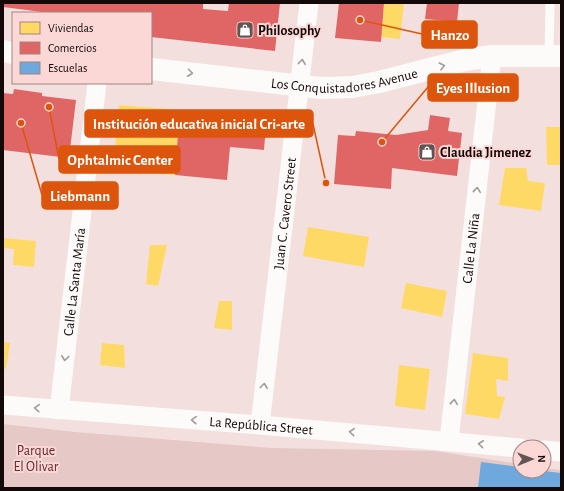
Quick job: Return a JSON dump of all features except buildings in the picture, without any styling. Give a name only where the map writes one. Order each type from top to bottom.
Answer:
[{"type":"main road","name":"Los Conquistadores Avenue","points":[[152,69],[299,87],[352,87],[379,82],[465,60],[492,56],[555,55]]},
{"type":"street","name":"Juan C. Cavero Street","points":[[260,425],[309,3]]},
{"type":"street","name":"Calle La Niña","points":[[449,441],[492,56]]},
{"type":"street","name":"Calle La Santa María","points":[[59,410],[97,84]]},
{"type":"street","name":"La República Street","points":[[3,405],[260,425],[512,447]]},
{"type":"lane","points":[[550,3],[555,55]]},
{"type":"green space","name":"Parque El Olivar","points":[[3,424],[75,432],[271,448],[435,451],[512,463],[512,479],[552,479],[552,469],[561,470],[561,488],[3,488]]},
{"type":"place","name":"Hanzo","points":[[360,20]]},
{"type":"place","name":"Philosophy","points":[[245,30]]},
{"type":"place","name":"Ophtalmic Center","points":[[49,107]]},
{"type":"place","name":"Liebmann","points":[[21,123]]},
{"type":"place","name":"Eyes Illusion","points":[[382,142]]},
{"type":"place","name":"Claudia Jimenez","points":[[427,152]]},
{"type":"place","name":"Institución educativa inicial Cri-arte","points":[[326,183]]}]
